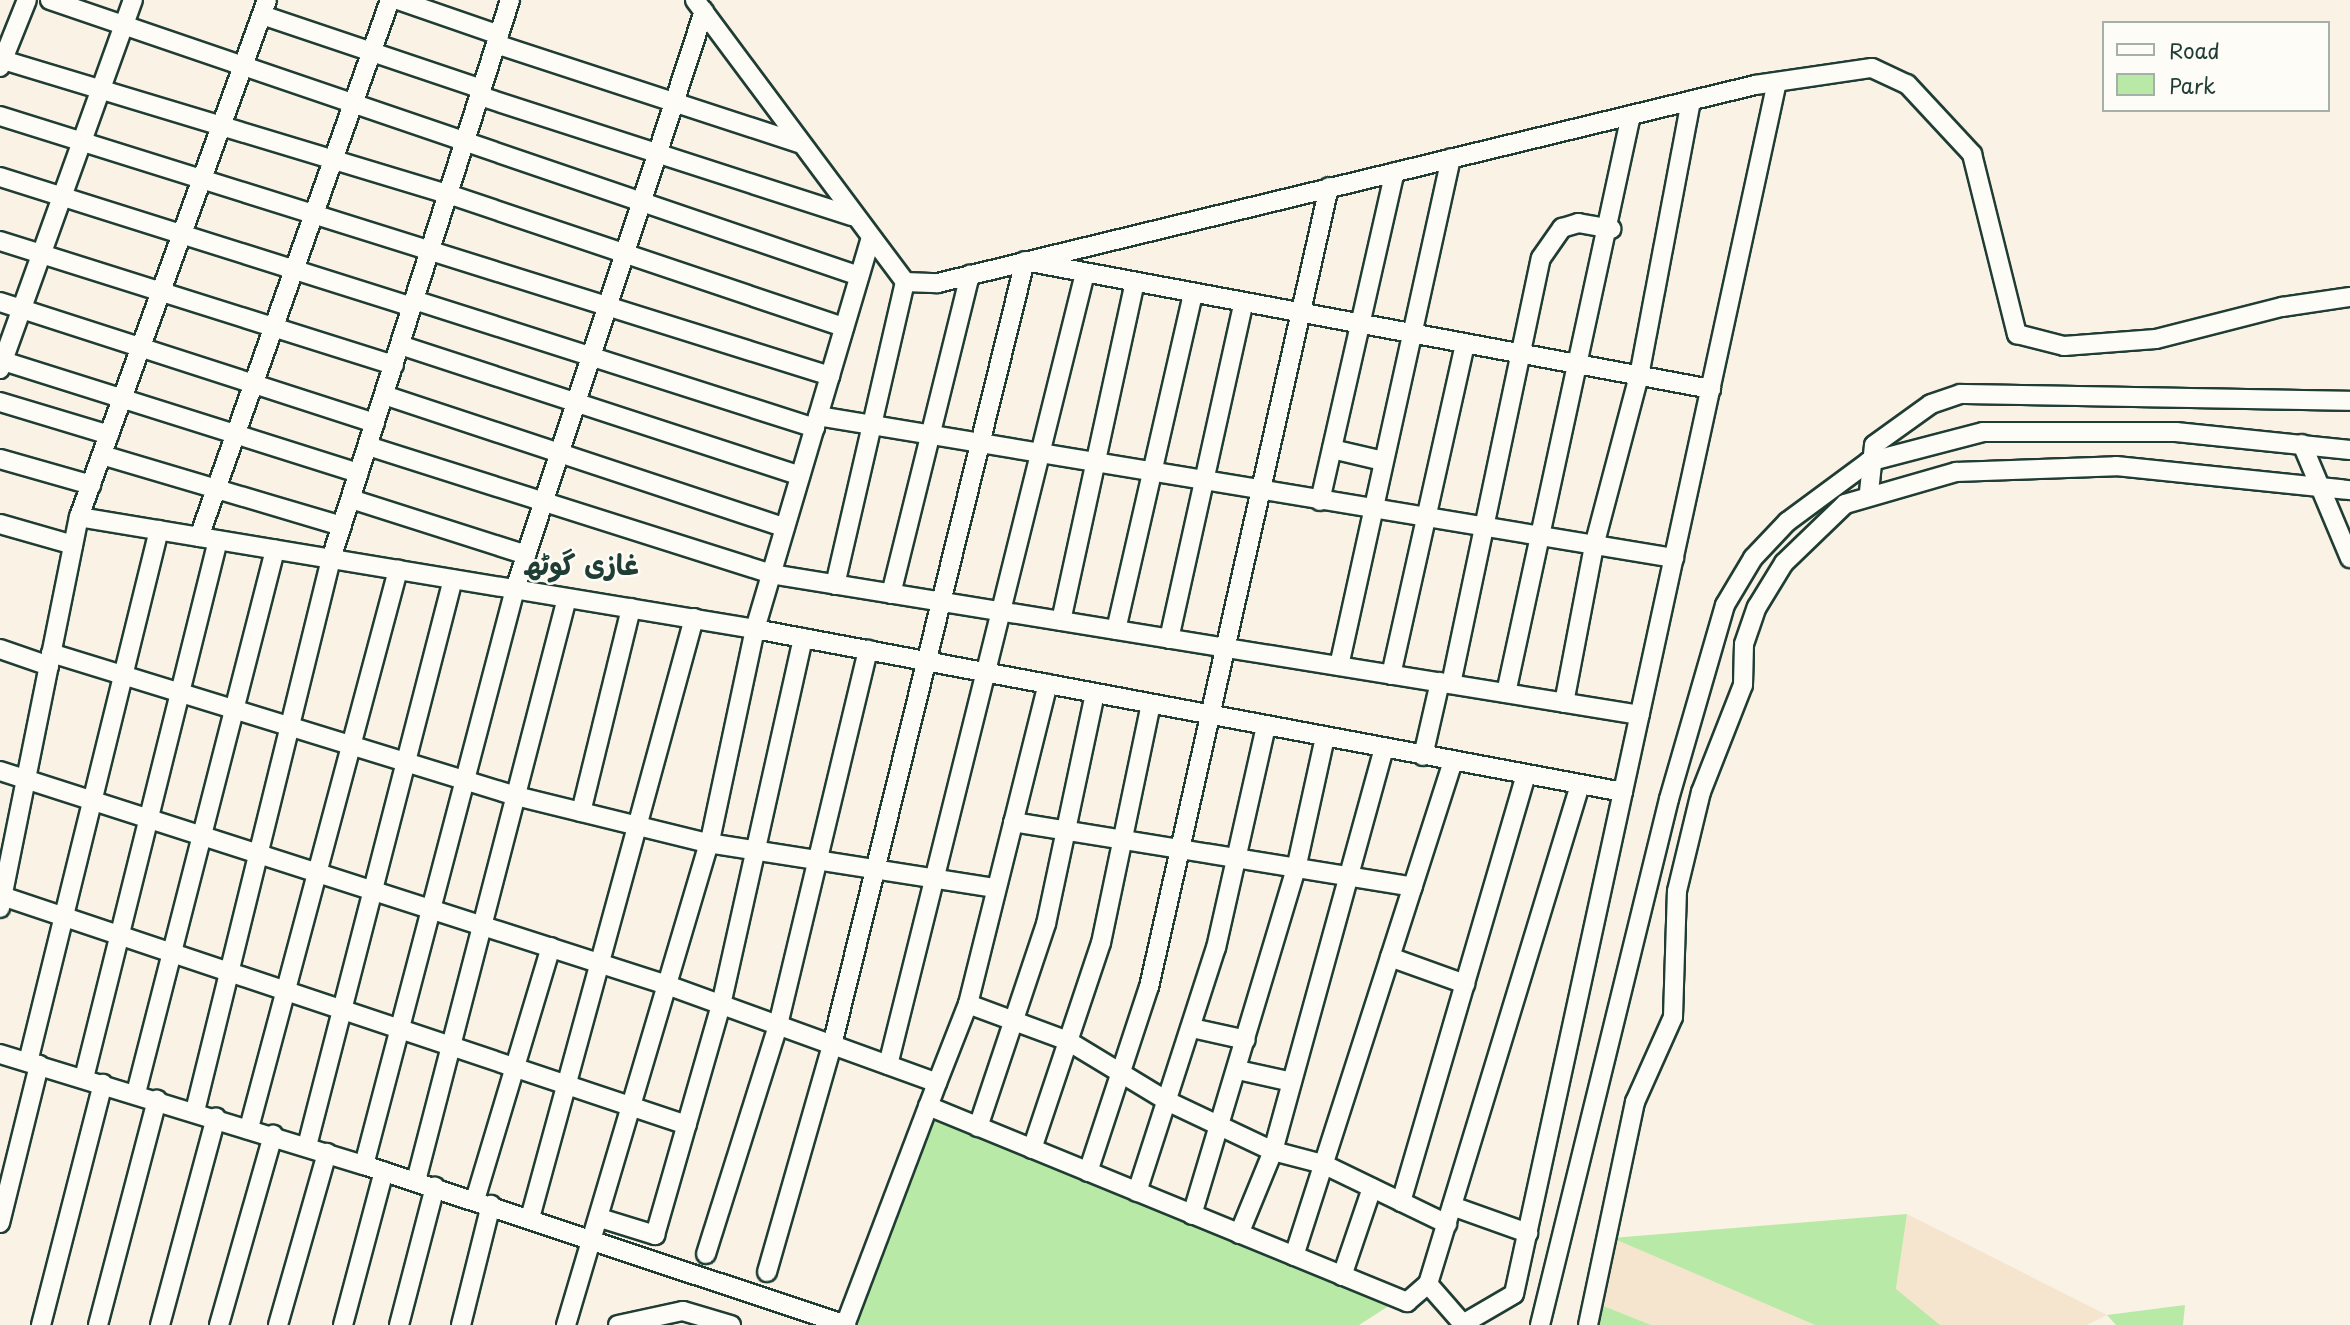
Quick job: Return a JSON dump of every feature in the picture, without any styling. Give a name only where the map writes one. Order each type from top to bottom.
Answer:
[{"type":"street","points":[[27,0],[1,63],[101,89],[448,194],[844,327]]},
{"type":"street","points":[[50,0],[859,276]]},
{"type":"street","points":[[133,0],[1,363],[359,473]]},
{"type":"street","points":[[200,537],[390,0]]},
{"type":"street","points":[[398,0],[498,40],[674,103],[800,144]]},
{"type":"street","points":[[195,1111],[233,970],[331,559],[510,0]]},
{"type":"street","points":[[364,1164],[514,589],[658,154],[700,6]]},
{"type":"street","points":[[700,6],[870,241],[905,282]]},
{"type":"street","points":[[687,1125],[286,991],[233,970],[64,917],[1,902],[79,517],[264,7],[372,52],[481,92],[658,154],[852,216]]},
{"type":"street","points":[[905,282],[970,275],[1691,101],[1777,82],[1872,68],[1907,84],[1949,122],[1972,154],[1983,188],[2017,334],[2064,346],[2156,339],[2282,307],[2350,297]]},
{"type":"street","points":[[1428,1284],[1462,1324],[1514,1294],[1777,82]]},
{"type":"street","points":[[1563,702],[1594,546],[1639,376],[1691,101]]},
{"type":"street","points":[[1506,693],[1538,537],[1581,365],[1611,229],[1631,115]]},
{"type":"street","points":[[0,116],[430,248],[830,376]]},
{"type":"street","points":[[1339,666],[1382,461],[1415,335],[1451,158]]},
{"type":"street","points":[[1320,502],[1395,172]]},
{"type":"street","points":[[0,177],[294,270],[816,422],[872,425],[1320,502],[1674,558]]},
{"type":"street","points":[[1088,1172],[1149,987],[1329,187]]},
{"type":"street","points":[[1423,756],[1445,683],[1547,241],[1578,223],[1611,229]]},
{"type":"street","points":[[566,1325],[600,1218],[708,843],[755,629],[870,241]]},
{"type":"street","points":[[0,242],[394,365]]},
{"type":"street","points":[[1025,261],[1301,315],[1711,389]]},
{"type":"street","points":[[767,1272],[832,1045],[1025,261]]},
{"type":"street","points":[[888,1065],[936,879],[981,671],[1002,612],[1085,273]]},
{"type":"street","points":[[891,594],[970,275]]},
{"type":"street","points":[[835,585],[905,282]]},
{"type":"street","points":[[1061,621],[1135,282]]},
{"type":"street","points":[[1116,630],[1192,294]]},
{"type":"street","points":[[0,302],[375,423]]},
{"type":"street","points":[[1169,639],[1244,304]]},
{"type":"street","points":[[400,345],[800,476]]},
{"type":"street","points":[[1391,675],[1465,345]]},
{"type":"street","points":[[1869,492],[1868,462],[1874,444],[1937,400],[1960,394],[2350,401]]},
{"type":"street","points":[[384,395],[785,528]]},
{"type":"street","points":[[0,402],[109,435]]},
{"type":"street","points":[[1540,1325],[1669,799],[1725,605],[1753,558],[1787,522],[1868,462],[1983,432],[2176,432],[2350,450]]},
{"type":"street","points":[[2302,444],[2350,558]]},
{"type":"street","points":[[368,446],[771,574],[1640,715]]},
{"type":"street","points":[[1332,449],[1382,461]]},
{"type":"street","points":[[102,455],[342,526]]},
{"type":"street","points":[[0,459],[90,485]]},
{"type":"street","points":[[1588,1325],[1635,1102],[1673,1017],[1677,891],[1701,792],[1743,685],[1744,644],[1784,563],[1845,504],[1869,492],[1956,472],[2088,465],[2319,484],[2350,490]]},
{"type":"street","points":[[351,499],[526,555]]},
{"type":"street","points":[[79,517],[694,618],[1623,792]]},
{"type":"street","points":[[1,527],[73,545]]},
{"type":"street","points":[[0,1223],[64,917],[159,530]]},
{"type":"street","points":[[84,1079],[218,540]]},
{"type":"street","points":[[136,1093],[275,550]]},
{"type":"street","points":[[249,1128],[398,570]]},
{"type":"street","points":[[307,1146],[453,579]]},
{"type":"street","points":[[416,1181],[568,598]]},
{"type":"street","points":[[581,811],[631,608]]},
{"type":"street","points":[[530,1218],[694,618]]},
{"type":"street","points":[[600,1218],[656,1235],[721,1005],[803,638]]},
{"type":"street","points":[[0,649],[123,676],[291,726],[463,782],[708,843],[996,888]]},
{"type":"street","points":[[706,1254],[778,1026],[868,650]]},
{"type":"street","points":[[0,1054],[216,1117],[364,1164],[594,1238],[845,1325],[968,1004],[1048,684]]},
{"type":"street","points":[[978,1127],[1016,1021],[1066,831],[1095,693]]},
{"type":"street","points":[[1032,1149],[1101,943],[1151,704]]},
{"type":"street","points":[[1137,1192],[1192,1028],[1237,858],[1266,726]]},
{"type":"street","points":[[1192,1215],[1238,1070],[1296,869],[1325,737]]},
{"type":"street","points":[[1239,1234],[1273,1151],[1346,876],[1384,748]]},
{"type":"street","points":[[1294,1256],[1453,761]]},
{"type":"street","points":[[0,771],[203,835],[261,850],[317,872],[667,985],[937,1083]]},
{"type":"street","points":[[1401,1202],[1527,775]]},
{"type":"street","points":[[928,1106],[1406,1302],[1428,1284],[1580,785]]},
{"type":"street","points":[[1013,822],[1413,887]]},
{"type":"street","points":[[461,1325],[483,1203],[515,1067],[551,947]]},
{"type":"street","points":[[1390,957],[1465,984]]},
{"type":"street","points":[[968,1004],[1068,1041],[1167,1101],[1273,1151],[1323,1164],[1447,1224]]},
{"type":"street","points":[[1192,1028],[1246,1040]]},
{"type":"street","points":[[1238,1070],[1292,1082]]},
{"type":"street","points":[[41,1325],[103,1084]]},
{"type":"street","points":[[98,1325],[157,1100]]},
{"type":"street","points":[[160,1325],[216,1117]]},
{"type":"street","points":[[219,1325],[273,1135]]},
{"type":"street","points":[[278,1325],[327,1153]]},
{"type":"street","points":[[343,1325],[384,1171]]},
{"type":"street","points":[[399,1325],[435,1187]]},
{"type":"street","points":[[1342,1276],[1372,1188]]},
{"type":"street","points":[[1452,1206],[1528,1233]]},
{"type":"street","points":[[618,1325],[684,1311],[731,1325]]},
{"type":"shaded area","points":[[1907,1214],[2107,1315],[2087,1325],[1940,1325],[1896,1290]]},
{"type":"shaded area","points":[[1612,1238],[1815,1325],[1651,1325],[1591,1301]]},
{"type":"green space","points":[[928,1106],[1398,1300],[1359,1325],[846,1325]]},
{"type":"green space","points":[[1907,1214],[1896,1289],[1940,1325],[1815,1325],[1612,1238]]},
{"type":"green space","points":[[1591,1301],[1651,1325],[1579,1325]]},
{"type":"green space","points":[[2185,1305],[2183,1325],[2116,1325],[2107,1315]]},
{"type":"district","name":"غازی گوٹھ","points":[[581,564]]}]
